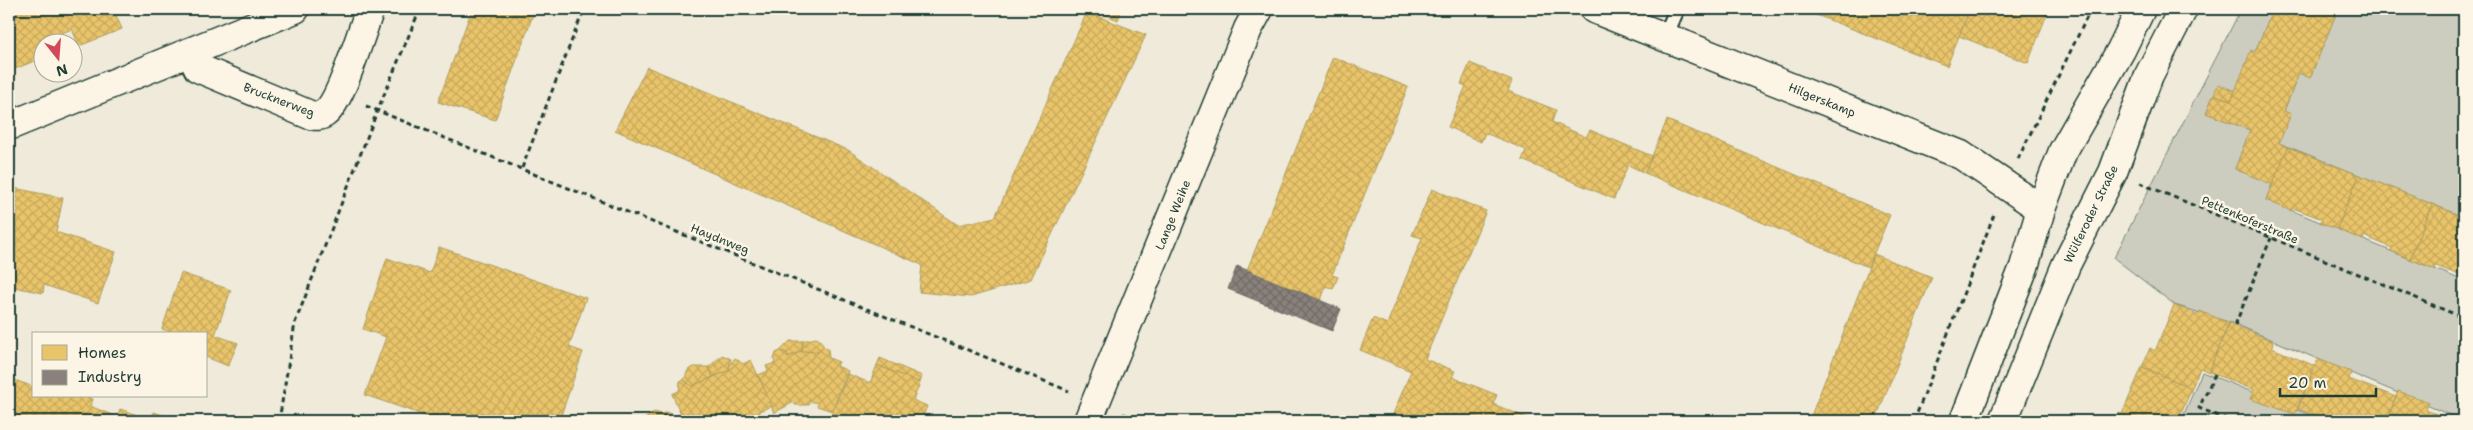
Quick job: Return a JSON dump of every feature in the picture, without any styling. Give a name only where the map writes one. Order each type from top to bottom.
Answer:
[{"type":"street","points":[[9,126],[295,9]]},
{"type":"street","name":"Brucknerweg","points":[[190,52],[198,68],[310,115],[320,116],[327,112],[337,97],[370,9]]},
{"type":"street","name":"Lange Weihe","points":[[1092,411],[1248,29],[1259,9]]},
{"type":"street","name":"Hilgerskamp","points":[[1594,9],[1961,155],[2041,209]]},
{"type":"street","points":[[1964,421],[2024,268],[2041,209],[2063,151],[2121,50],[2141,9]]},
{"type":"street","name":"Wülferoder Straße","points":[[2003,421],[2066,265],[2113,172],[2149,75],[2183,9]]},
{"type":"lane","points":[[1665,37],[1677,9]]},
{"type":"path","points":[[279,421],[295,323],[378,109],[420,9]]},
{"type":"path","points":[[522,168],[584,9]]},
{"type":"path","name":"Haydnweg","points":[[337,97],[378,109],[522,168],[1092,411]]},
{"type":"path","points":[[2028,137],[2063,151]]},
{"type":"path","name":"Pettenkoferstraße","points":[[2113,172],[2464,318]]},
{"type":"path","points":[[2235,325],[2272,238]]},
{"type":"path","points":[[2215,374],[2199,408],[2231,421]]},
{"type":"shaded area","points":[[2241,9],[2273,9],[2231,101],[2214,94],[2206,113],[2250,130],[2235,169],[2272,184],[2266,200],[2464,281],[2464,421],[2235,324],[2175,305],[2114,258]]},
{"type":"shaded area","points":[[2338,9],[2464,9],[2464,217],[2279,143],[2290,114],[2284,111],[2299,73],[2310,77]]},
{"type":"shaded area","points":[[2202,372],[2325,421],[2181,421]]},
{"type":"building: Homes","points":[[22,9],[121,9],[114,11],[122,29],[82,45],[82,32],[73,32],[72,29],[65,32],[32,32],[32,62],[10,71],[9,14]]},
{"type":"building: Homes","points":[[472,9],[535,9],[495,120],[438,102]]},
{"type":"building: Homes","points":[[1091,9],[1122,9],[1118,20]]},
{"type":"building: Homes","points":[[1801,9],[1970,9],[1947,66]]},
{"type":"building: Homes","points":[[1970,9],[1984,9],[1992,12],[1994,9],[2049,9],[2028,63],[1959,36]]},
{"type":"building: Homes","points":[[2273,9],[2338,9],[2310,78],[2299,73],[2284,111],[2291,114],[2279,143],[2288,147],[2273,185],[2235,169],[2250,130],[2206,113],[2214,94],[2231,101],[2251,50],[2255,52]]},
{"type":"building: Homes","points":[[1087,12],[1146,35],[1031,279],[971,297],[919,292],[922,265],[615,130],[647,67],[848,150],[958,225],[995,217]]},
{"type":"building: Homes","points":[[1333,57],[1408,87],[1332,275],[1338,277],[1333,289],[1326,286],[1321,300],[1247,270]]},
{"type":"building: Homes","points":[[1470,63],[1512,81],[1508,91],[1556,110],[1552,122],[1586,137],[1590,130],[1652,156],[1645,173],[1628,165],[1614,199],[1522,160],[1526,150],[1485,133],[1481,142],[1448,127],[1466,86],[1461,84]]},
{"type":"building: Homes","points":[[2218,84],[2235,91],[2231,101],[2214,94]]},
{"type":"building: Homes","points":[[1667,120],[1890,215],[1868,267],[1645,173]]},
{"type":"building: Homes","points":[[2288,147],[2359,175],[2337,229],[2320,223],[2322,219],[2293,208],[2291,211],[2266,200]]},
{"type":"building: Homes","points":[[2359,175],[2432,204],[2410,259],[2391,251],[2392,248],[2364,236],[2363,240],[2337,229]]},
{"type":"building: Homes","points":[[9,187],[63,198],[56,232],[116,252],[98,303],[44,285],[43,293],[9,286]]},
{"type":"building: Homes","points":[[1432,189],[1486,211],[1425,359],[1455,371],[1452,377],[1497,395],[1493,404],[1535,421],[1410,421],[1393,414],[1411,371],[1360,350],[1373,318],[1387,324],[1422,238],[1412,235]]},
{"type":"building: Homes","points":[[2432,204],[2464,217],[2464,277],[2436,266],[2435,269],[2410,259]]},
{"type":"building: Homes","points":[[439,247],[586,298],[569,347],[583,352],[559,421],[547,421],[525,414],[523,421],[440,421],[365,395],[386,337],[363,329],[387,258],[430,273]]},
{"type":"building: Homes","points":[[1874,254],[1932,277],[1875,421],[1809,421]]},
{"type":"building: Homes","points":[[181,273],[231,290],[215,335],[238,343],[228,366],[208,358],[208,332],[170,332],[162,329]]},
{"type":"building: Homes","points":[[2174,305],[2199,315],[2200,311],[2229,323],[2209,372],[2200,368],[2192,388],[2142,367],[2150,348],[2155,351]]},
{"type":"building: Homes","points":[[2229,323],[2273,341],[2272,348],[2315,366],[2295,414],[2250,399],[2254,390],[2209,372]]},
{"type":"building: Homes","points":[[816,338],[820,340],[824,347],[818,352],[802,351],[802,341]]},
{"type":"building: Homes","points":[[790,341],[802,341],[802,351],[788,357],[787,353],[780,351]]},
{"type":"building: Homes","points":[[824,347],[828,349],[829,358],[839,362],[837,366],[848,371],[832,411],[817,406],[818,403],[809,401],[809,405],[795,405],[794,402],[774,413],[758,375],[768,371],[766,366],[775,363],[776,353],[780,351],[787,353],[788,357],[802,351],[818,352]]},
{"type":"building: Homes","points":[[722,355],[731,359],[730,370],[713,377],[709,367]]},
{"type":"building: Homes","points":[[735,358],[743,364],[751,360],[772,406],[759,411],[761,416],[748,421],[684,421],[672,394],[679,391],[680,381],[684,380],[692,386],[730,370],[729,366]]},
{"type":"building: Homes","points":[[880,358],[922,376],[920,383],[877,365]]},
{"type":"building: Homes","points":[[2318,359],[2351,372],[2349,379],[2396,397],[2387,421],[2330,421],[2298,409]]},
{"type":"building: Homes","points":[[877,365],[920,383],[913,400],[927,406],[921,421],[837,421],[830,418],[848,374],[870,383]]},
{"type":"building: Homes","points":[[694,367],[709,367],[713,377],[692,386],[684,380],[688,370]]},
{"type":"building: Homes","points":[[2142,367],[2192,388],[2178,421],[2116,421],[2119,413],[2122,414]]},
{"type":"building: Homes","points":[[9,378],[32,386],[32,398],[90,398],[93,399],[90,406],[117,417],[120,409],[151,420],[154,412],[178,421],[9,421]]},
{"type":"building: Homes","points":[[2398,391],[2429,402],[2426,410],[2454,421],[2387,421]]},
{"type":"building: Homes","points":[[654,412],[662,414],[660,421],[642,421]]},
{"type":"building: Homes","points":[[666,412],[671,414],[673,418],[681,414],[684,421],[660,421],[662,414]]},
{"type":"building: Industry","points":[[1237,266],[1341,309],[1332,331],[1228,289]]}]
